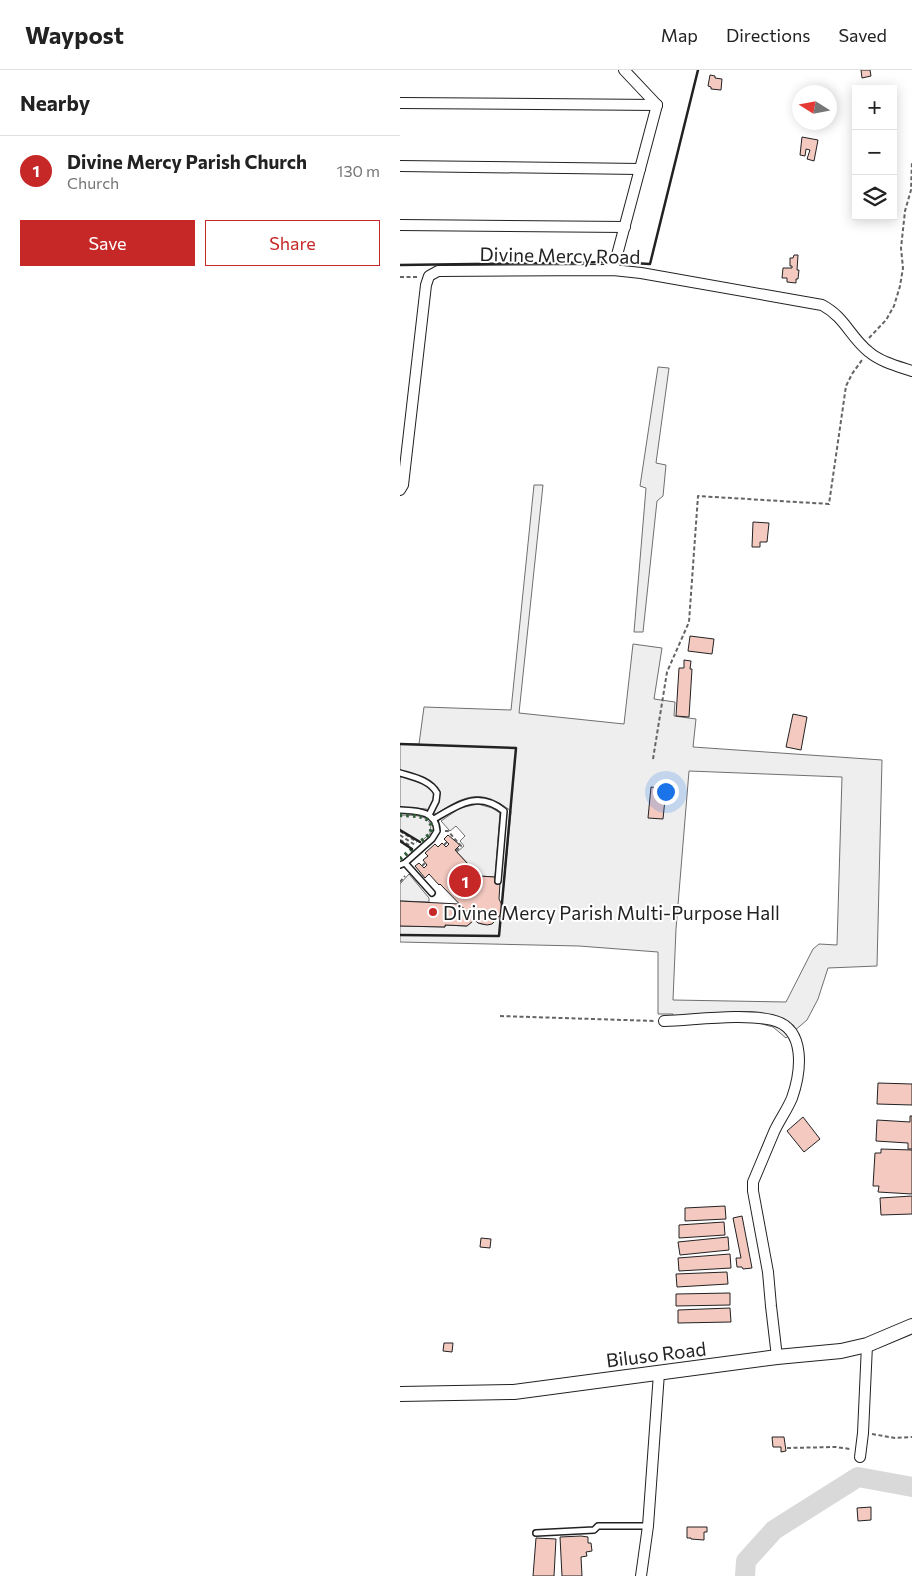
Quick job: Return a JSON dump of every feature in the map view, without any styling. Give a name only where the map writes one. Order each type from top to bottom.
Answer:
[{"type":"street","points":[[624,70],[657,105]]},
{"type":"street","points":[[400,103],[657,105]]},
{"type":"street","points":[[613,270],[657,105]]},
{"type":"street","points":[[400,166],[640,170]]},
{"type":"street","points":[[400,225],[625,227]]},
{"type":"street","name":"Divine Mercy Road","points":[[429,276],[438,271],[613,270],[650,274],[822,305],[833,311],[866,348],[888,363],[912,371]]},
{"type":"street","points":[[400,490],[403,485],[426,286],[429,276]]},
{"type":"street","points":[[664,1021],[748,1017],[771,1019],[789,1029],[795,1038],[799,1053],[799,1072],[792,1099],[775,1130],[753,1182],[768,1272],[777,1357]]},
{"type":"street","name":"Biluso Road","points":[[400,1394],[514,1392],[777,1357],[841,1351],[867,1345],[912,1326]]},
{"type":"street","points":[[860,1454],[863,1433],[867,1345]]},
{"type":"street","points":[[641,1576],[648,1526],[659,1373]]},
{"type":"lane","points":[[400,773],[434,787],[437,793],[436,802],[429,815]]},
{"type":"lane","points":[[434,819],[472,800],[496,805],[504,811],[498,881]]},
{"type":"lane","points":[[400,810],[417,811],[434,819],[437,829],[432,839],[402,864],[432,893]]},
{"type":"lane","points":[[536,1533],[594,1530],[598,1526],[648,1526]]},
{"type":"path","points":[[653,759],[667,672],[689,622],[698,496],[829,504],[846,386],[866,348],[894,306],[900,286],[903,268],[901,248],[905,211],[911,190],[912,161]]},
{"type":"path","points":[[400,277],[429,276]]},
{"type":"path","points":[[437,829],[448,831],[462,846],[456,851]]},
{"type":"path","points":[[400,831],[418,842]]},
{"type":"path","points":[[400,835],[415,845]]},
{"type":"path","points":[[400,840],[413,848]]},
{"type":"path","points":[[444,845],[447,842]]},
{"type":"path","points":[[422,866],[425,863]]},
{"type":"path","points":[[500,1016],[664,1021]]},
{"type":"path","points":[[863,1433],[895,1438],[912,1437]]},
{"type":"path","points":[[787,1448],[836,1447],[860,1454]]},
{"type":"shaded area","points":[[658,367],[669,368],[656,463],[666,465],[663,496],[657,501],[643,632],[634,632],[646,488],[640,486]]},
{"type":"shaded area","points":[[534,485],[543,485],[519,713],[624,724],[633,644],[662,648],[654,699],[675,702],[674,716],[696,719],[693,747],[882,760],[877,966],[828,968],[818,999],[807,1020],[786,1038],[773,1027],[751,1021],[673,1025],[673,1014],[658,1014],[658,952],[579,946],[400,942],[400,926],[467,926],[474,920],[485,925],[499,918],[501,914],[511,811],[491,799],[482,797],[474,797],[456,802],[436,814],[426,809],[400,807],[400,744],[419,744],[424,707],[511,710]],"holes":[[[689,771],[842,777],[837,945],[819,944],[813,949],[786,1002],[673,1000],[676,929]]]},
{"type":"shaded area","points":[[478,804],[492,808],[500,813],[495,877],[479,876],[457,852],[464,846],[460,841],[465,836],[456,826],[450,831],[441,821],[460,808]]},
{"type":"shaded area","points":[[400,815],[422,817],[431,825],[430,834],[420,842],[400,830]]},
{"type":"shaded area","points":[[409,874],[429,898],[429,902],[400,901],[400,884]]},
{"type":"building","points":[[861,70],[870,70],[871,76],[862,78]]},
{"type":"building","points":[[710,75],[722,79],[721,90],[711,89],[708,86]]},
{"type":"building","points":[[802,137],[818,140],[814,161],[807,159],[810,150],[806,149],[805,156],[800,155]]},
{"type":"building","points":[[794,255],[798,255],[797,270],[799,270],[796,283],[787,282],[787,278],[782,278],[783,268],[792,268],[790,266],[790,258],[793,258]]},
{"type":"building","points":[[753,522],[769,523],[767,542],[760,542],[760,547],[752,547]]},
{"type":"building","points":[[690,636],[714,639],[712,654],[688,651]]},
{"type":"building","points":[[684,660],[691,661],[690,669],[692,669],[689,717],[676,716],[679,668],[684,668]]},
{"type":"building","points":[[793,714],[807,717],[801,750],[786,747]]},
{"type":"building","points":[[651,787],[666,789],[663,819],[648,818]]},
{"type":"building","points":[[448,835],[460,845],[455,850],[479,876],[495,877],[495,883],[500,883],[499,899],[502,905],[501,914],[492,924],[478,923],[429,874],[425,878],[415,866],[419,863],[424,868],[427,865],[423,860],[428,856],[425,853],[435,844],[438,847],[442,843],[446,847],[449,844],[444,839]]},
{"type":"building","name":"Divine Mercy Parish Multi-Purpose Hall","points":[[400,901],[459,904],[474,920],[467,926],[400,926]]},
{"type":"building","points":[[878,1083],[912,1084],[912,1105],[877,1104]]},
{"type":"building","points":[[910,1116],[912,1116],[912,1149],[908,1149],[908,1143],[876,1141],[877,1120],[910,1122]]},
{"type":"building","points":[[803,1117],[820,1139],[804,1152],[787,1131]]},
{"type":"building","points":[[881,1149],[912,1150],[912,1194],[878,1192],[879,1186],[873,1186],[875,1153],[881,1153]]},
{"type":"building","points":[[912,1196],[912,1214],[881,1215],[880,1198]]},
{"type":"building","points":[[725,1206],[726,1219],[685,1221],[685,1208]]},
{"type":"building","points":[[742,1216],[752,1268],[743,1269],[742,1267],[737,1267],[736,1258],[741,1258],[733,1218]]},
{"type":"building","points":[[724,1222],[725,1235],[679,1238],[679,1225]]},
{"type":"building","points":[[728,1237],[729,1250],[680,1255],[678,1242]]},
{"type":"building","points":[[481,1238],[491,1239],[490,1248],[480,1247]]},
{"type":"building","points":[[730,1254],[731,1268],[679,1271],[678,1258]]},
{"type":"building","points":[[727,1272],[728,1284],[677,1287],[676,1274]]},
{"type":"building","points":[[730,1293],[730,1305],[676,1306],[676,1294]]},
{"type":"building","points":[[730,1308],[731,1322],[678,1323],[678,1310]]},
{"type":"building","points":[[444,1343],[453,1343],[452,1352],[443,1351]]},
{"type":"building","points":[[772,1437],[784,1437],[786,1451],[781,1452],[781,1447],[773,1447]]},
{"type":"building","points":[[871,1507],[871,1520],[858,1521],[857,1508]]},
{"type":"building","points":[[687,1527],[707,1527],[707,1532],[704,1532],[704,1540],[687,1538]]},
{"type":"building","points":[[560,1537],[588,1537],[588,1543],[591,1543],[592,1551],[586,1552],[587,1556],[581,1557],[582,1576],[562,1576]]},
{"type":"building","points":[[536,1538],[556,1539],[554,1576],[533,1576]]},
{"type":"waterway","points":[[745,1576],[746,1561],[774,1530],[858,1477],[912,1487]]},
{"type":"hedge","points":[[400,815],[422,817],[430,823],[430,834],[420,842]]},
{"type":"hedge","points":[[400,859],[412,849]]},
{"type":"wall","points":[[400,265],[615,262],[650,264],[698,70]]},
{"type":"wall","points":[[400,744],[516,748],[499,936],[400,935]]},
{"type":"wall","points":[[400,830],[420,842]]},
{"type":"wall","points":[[400,841],[412,849]]},
{"type":"place","name":"Divine Mercy Parish Church","points":[[465,881]]},
{"type":"place","name":"Divine Mercy Parish Multi-Purpose Hall","points":[[433,912]]}]
